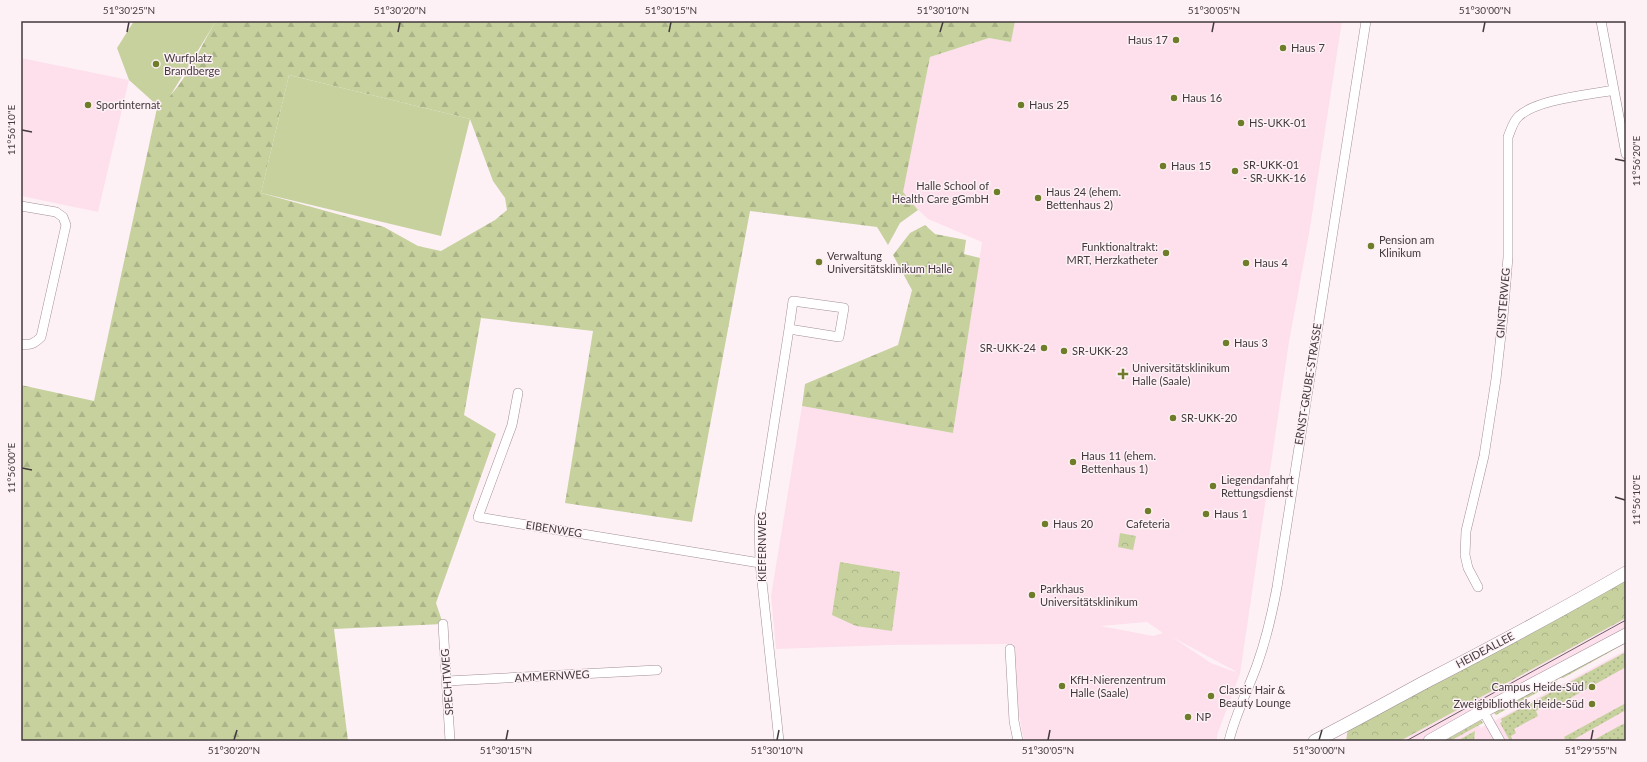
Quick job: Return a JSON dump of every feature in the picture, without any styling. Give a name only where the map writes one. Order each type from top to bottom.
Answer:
[{"type":"main road","name":"HEIDEALLEE","points":[[1315,741],[1568,607],[1626,573]]},
{"type":"main road","points":[[1430,741],[1626,635]]},
{"type":"main road","points":[[1337,741],[1344,726]]},
{"type":"street","name":"ERNST-GRUBE-STRASSE","points":[[1229,741],[1233,726],[1262,652],[1271,619],[1366,21]]},
{"type":"street","points":[[1601,21],[1626,154]]},
{"type":"street","name":"GINSTERWEG","points":[[1478,587],[1468,568],[1465,555],[1466,530],[1484,456],[1496,379],[1503,317],[1508,257],[1508,137],[1518,116],[1541,104],[1614,90]]},
{"type":"street","points":[[21,206],[56,212],[63,217],[66,225],[41,337],[35,343],[26,345],[21,344]]},
{"type":"street","name":"KIEFERNWEG","points":[[779,741],[760,563],[759,520],[793,301],[844,308],[839,338],[789,329]]},
{"type":"street","name":"EIBENWEG","points":[[518,393],[512,425],[478,517],[760,563]]},
{"type":"street","name":"SPECHTWEG","points":[[443,624],[450,741]]},
{"type":"street","points":[[1010,649],[1014,721],[1018,741]]},
{"type":"street","name":"AMMERNWEG","points":[[447,681],[657,670]]},
{"type":"street","points":[[1483,711],[1500,741]]},
{"type":"shaded area","name":"Universitätsklinikum Halle (Saale)","points":[[1015,21],[1342,21],[1310,228],[1289,342],[1240,674],[1217,735],[1217,741],[1024,741],[1018,710],[1014,644],[890,645],[776,649],[771,596],[802,406],[953,433],[982,242],[928,219],[902,195],[930,57],[989,38],[1011,42]],"holes":[[[1147,622],[1163,633],[1153,636],[1101,626]],[[1172,637],[1235,671],[1235,672],[1211,663]]]},
{"type":"shaded area","points":[[21,58],[129,80],[98,212],[21,196]]},
{"type":"shaded area","points":[[1626,618],[1626,628],[1422,741],[1400,741]]},
{"type":"shaded area","name":"Campus Heide-Süd","points":[[1626,650],[1626,741],[1437,741],[1474,719],[1481,728]]},
{"type":"green space","name":"Wurfplatz Brandberge","points":[[134,21],[216,21],[167,101],[159,107],[129,80],[117,48]]},
{"type":"green space","points":[[216,21],[1015,21],[1011,42],[989,38],[930,57],[903,192],[918,210],[900,223],[888,245],[877,227],[750,211],[692,522],[565,503],[593,331],[481,318],[464,415],[496,434],[436,603],[443,624],[334,629],[348,741],[21,741],[21,385],[94,401],[157,108],[176,89],[183,79]],"holes":[[[289,75],[470,119],[493,181],[505,198],[507,210],[495,220],[441,251],[418,246],[384,227],[261,193]]]},
{"type":"green space","points":[[289,75],[470,119],[441,236],[261,193]]},
{"type":"green space","points":[[925,225],[935,234],[966,240],[964,254],[980,258],[953,433],[802,406],[805,384],[898,345],[912,290],[893,255],[910,233]]},
{"type":"green space","points":[[1120,533],[1136,536],[1133,550],[1118,547]]},
{"type":"green space","points":[[840,562],[900,572],[892,631],[856,626],[832,615]]},
{"type":"green space","points":[[1626,578],[1626,618],[1400,741],[1346,741],[1348,728]]},
{"type":"green space","points":[[1626,640],[1626,643],[1563,678],[1557,677]]},
{"type":"green space","points":[[1626,652],[1626,667],[1549,710],[1547,705],[1536,711],[1538,716],[1514,729],[1516,733],[1511,736],[1513,741],[1510,741],[1500,723],[1502,722],[1501,719]]},
{"type":"green space","points":[[1552,680],[1558,681],[1496,715],[1494,713]]},
{"type":"green space","points":[[1626,703],[1626,710],[1571,741],[1566,741],[1564,737]]},
{"type":"green space","points":[[1481,720],[1483,723],[1450,741],[1444,741]]},
{"type":"green space","points":[[1626,723],[1626,741],[1592,741],[1621,725]]},
{"type":"green space","points":[[1475,731],[1474,741],[1457,741]]},
{"type":"tram line","points":[[1406,741],[1626,620]]},
{"type":"place","name":"Haus 17","points":[[1176,40]]},
{"type":"place","name":"Haus 7","points":[[1283,48]]},
{"type":"place","name":"Wurfplatz Brandberge","points":[[156,64]]},
{"type":"place","name":"Haus 16","points":[[1174,98]]},
{"type":"place","name":"Sportinternat","points":[[88,105]]},
{"type":"place","name":"Haus 25","points":[[1021,105]]},
{"type":"place","name":"HS-UKK-01","points":[[1241,123]]},
{"type":"place","name":"Haus 15","points":[[1163,166]]},
{"type":"place","name":"SR-UKK-01 - SR-UKK-16","points":[[1235,171]]},
{"type":"place","name":"Halle School of Health Care gGmbH","points":[[997,192]]},
{"type":"place","name":"Haus 24 (ehem. Bettenhaus 2)","points":[[1038,198]]},
{"type":"place","name":"Pension am Klinikum","points":[[1371,246]]},
{"type":"place","name":"Funktionaltrakt: MRT, Herzkatheter","points":[[1166,253]]},
{"type":"place","name":"Verwaltung Universitätsklinikum Halle","points":[[819,262]]},
{"type":"place","name":"Haus 4","points":[[1246,263]]},
{"type":"place","name":"Haus 3","points":[[1226,343]]},
{"type":"place","name":"SR-UKK-24","points":[[1044,348]]},
{"type":"place","name":"SR-UKK-23","points":[[1064,351]]},
{"type":"place","name":"Universitätsklinikum Halle (Saale)","points":[[1123,374]]},
{"type":"place","name":"SR-UKK-20","points":[[1173,418]]},
{"type":"place","name":"Haus 11 (ehem. Bettenhaus 1)","points":[[1073,462]]},
{"type":"place","name":"Liegendanfahrt Rettungsdienst","points":[[1213,486]]},
{"type":"place","name":"Cafeteria","points":[[1148,511]]},
{"type":"place","name":"Haus 1","points":[[1206,514]]},
{"type":"place","name":"Haus 20","points":[[1045,524]]},
{"type":"place","name":"Parkhaus Universitätsklinikum","points":[[1032,595]]},
{"type":"place","name":"KfH-Nierenzentrum Halle (Saale)","points":[[1062,686]]},
{"type":"place","name":"Campus Heide-Süd","points":[[1592,687]]},
{"type":"place","name":"Classic Hair & Beauty Lounge","points":[[1211,696]]},
{"type":"place","name":"Zweigbibliothek Heide-Süd","points":[[1592,704]]},
{"type":"place","name":"NP","points":[[1188,717]]}]
